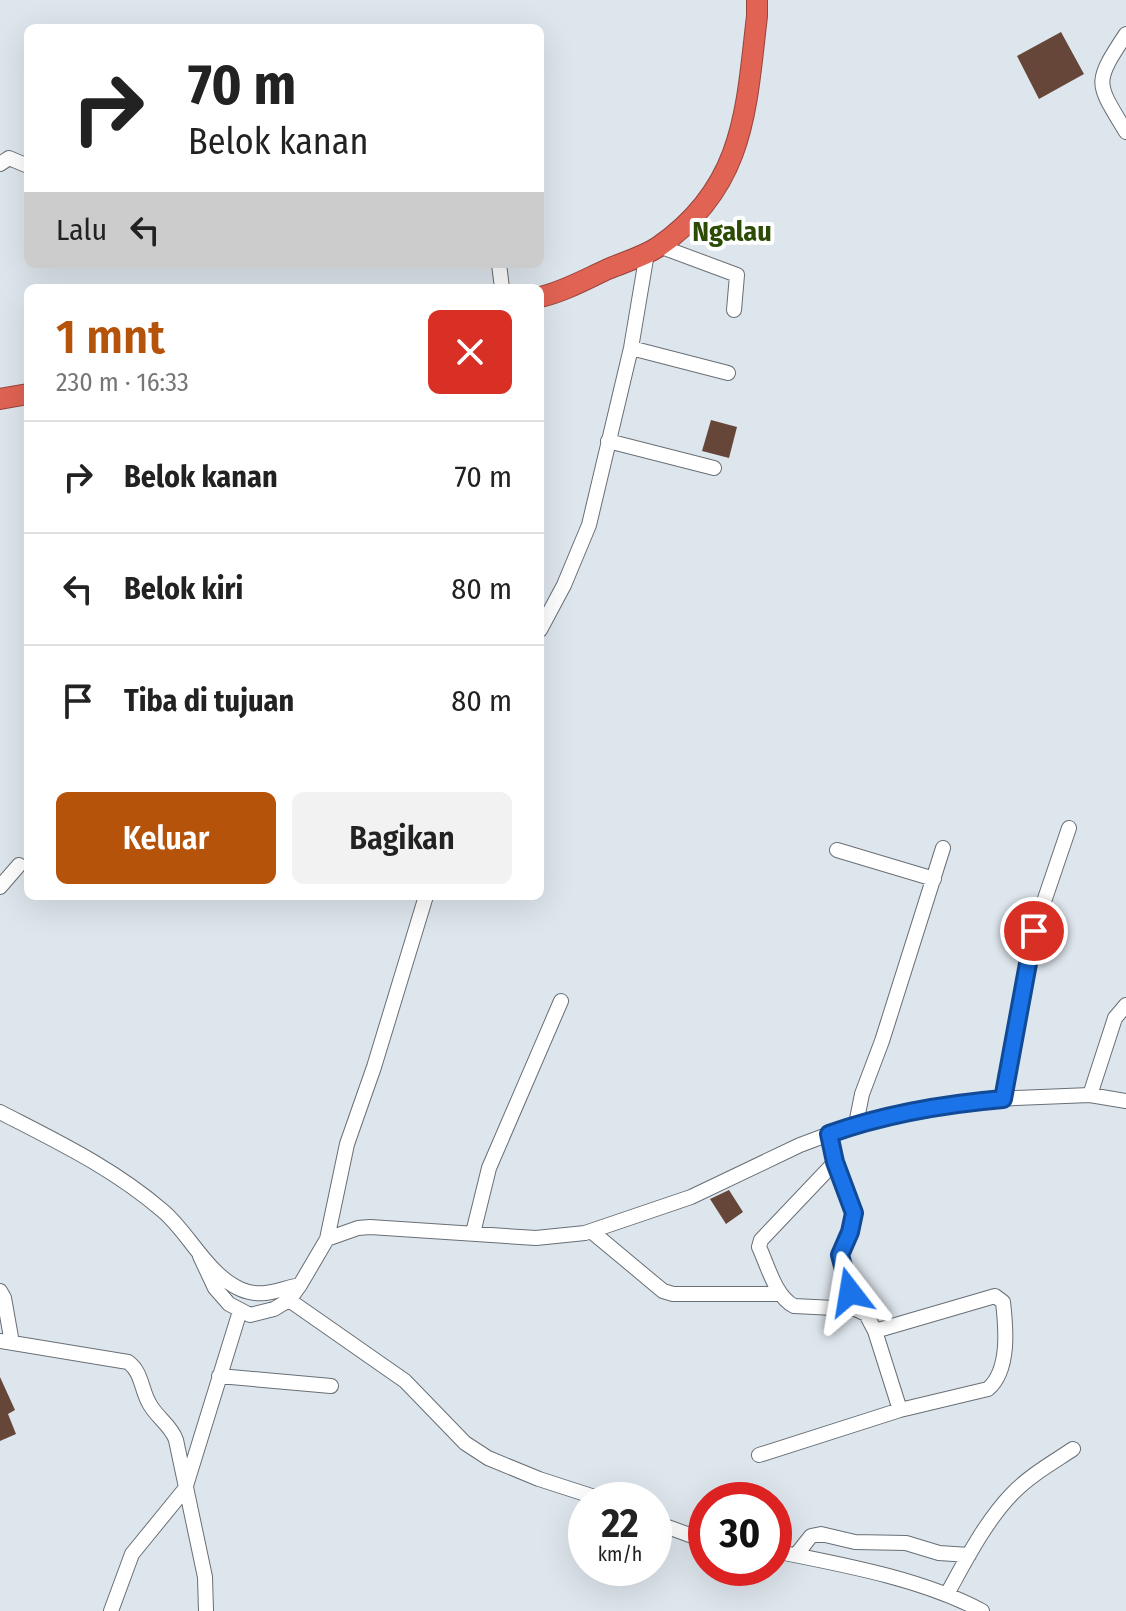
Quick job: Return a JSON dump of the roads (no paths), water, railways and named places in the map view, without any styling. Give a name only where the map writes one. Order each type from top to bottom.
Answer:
[{"type":"highway","points":[[544,295],[653,250],[692,218],[709,198],[726,173],[738,144],[745,114],[757,8]]},
{"type":"highway","points":[[0,399],[24,395]]},
{"type":"street","points":[[1126,34],[1108,60],[1101,84],[1103,94],[1126,132]]},
{"type":"street","points":[[3,157],[24,165]]},
{"type":"street","points":[[544,622],[564,585],[589,525],[653,250],[737,275],[734,310]]},
{"type":"street","points":[[631,348],[728,373]]},
{"type":"street","points":[[608,441],[714,468]]},
{"type":"street","points":[[1003,1099],[1034,931],[1069,828]]},
{"type":"street","points":[[856,1124],[862,1094],[882,1041],[943,848]]},
{"type":"street","points":[[837,850],[934,879]]},
{"type":"street","points":[[0,887],[19,865]]},
{"type":"street","points":[[200,1256],[215,1288],[229,1304],[250,1315],[261,1314],[289,1300],[300,1285],[327,1239],[347,1144],[425,900]]},
{"type":"street","points":[[473,1233],[489,1168],[561,1001]]},
{"type":"street","points":[[1090,1095],[1115,1018],[1126,1005]]},
{"type":"street","points":[[327,1239],[370,1227],[536,1238],[591,1231],[691,1197],[856,1124],[913,1111],[1003,1099],[1090,1095],[1126,1101]]},
{"type":"street","points":[[0,1112],[98,1162],[122,1178],[165,1213],[200,1256],[238,1289],[259,1295],[300,1285]]},
{"type":"street","points":[[829,1134],[835,1162],[854,1213],[840,1255],[855,1309]]},
{"type":"street","points":[[835,1162],[761,1240],[759,1247],[780,1294],[794,1306],[855,1309],[866,1314],[875,1331],[900,1410]]},
{"type":"street","points":[[591,1231],[663,1291],[673,1294],[780,1294]]},
{"type":"street","points":[[0,1291],[4,1298],[6,1342],[133,1365],[150,1405],[174,1433],[205,1577],[206,1611]]},
{"type":"street","points":[[759,1455],[900,1410],[991,1387],[998,1375],[1006,1339],[1003,1302],[995,1296],[875,1331]]},
{"type":"street","points":[[289,1300],[405,1381],[465,1443],[488,1458],[568,1488]]},
{"type":"street","points":[[111,1611],[132,1554],[185,1489],[240,1311]]},
{"type":"street","points":[[219,1376],[331,1386]]},
{"type":"street","points":[[947,1594],[995,1514],[1013,1493],[1073,1449]]},
{"type":"street","points":[[796,1555],[811,1536],[821,1534],[855,1542],[906,1543],[939,1553],[969,1555]]},
{"type":"street","points":[[792,1554],[947,1594],[982,1611]]},
{"type":"district","name":"Ngalau","points":[[732,231]]}]
